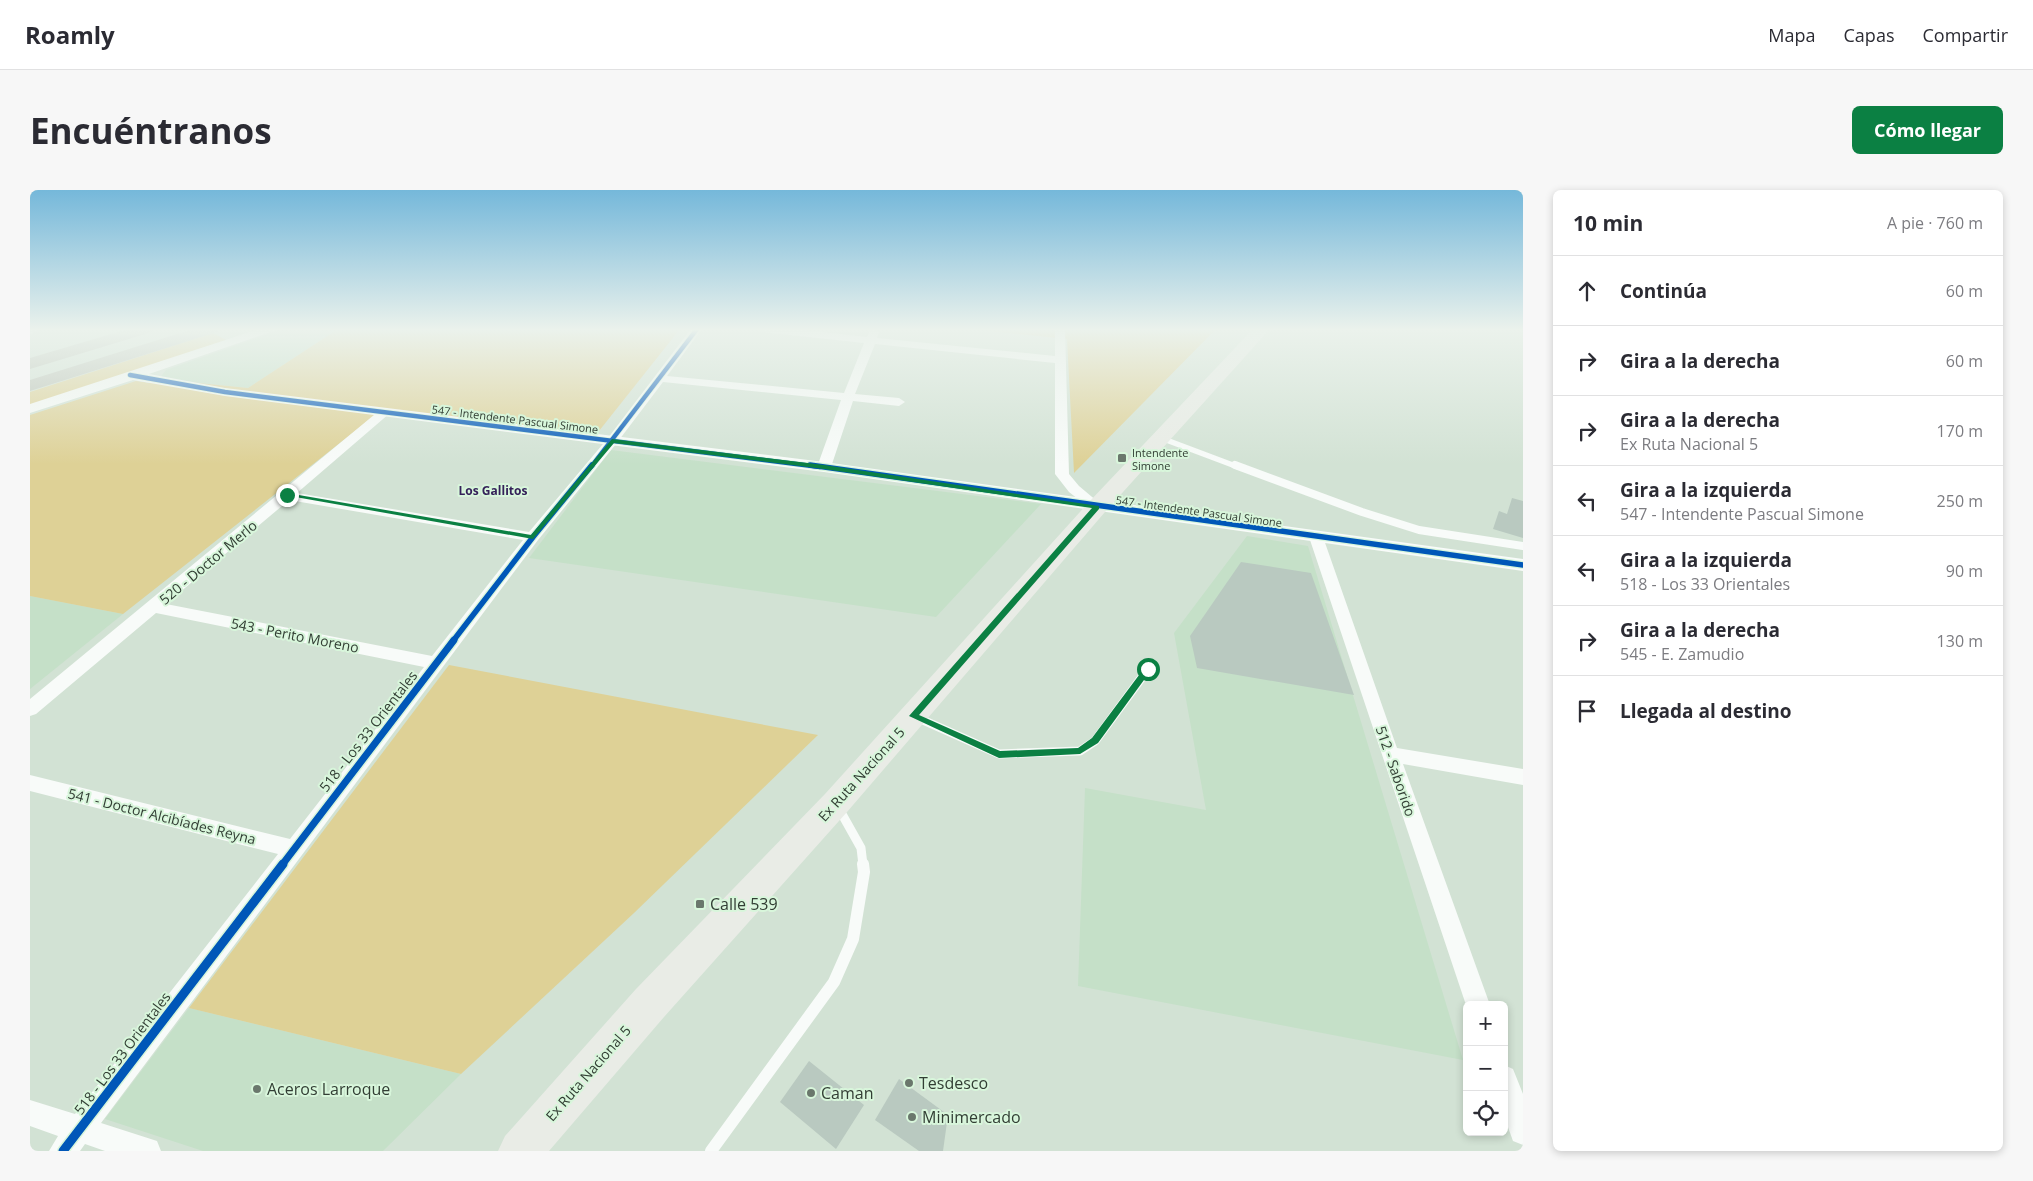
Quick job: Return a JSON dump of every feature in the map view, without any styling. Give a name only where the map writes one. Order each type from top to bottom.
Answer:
[{"type":"highway","points":[[30,386],[69,374]]},
{"type":"main road","name":"Ex Ruta Nacional 5","points":[[520,1151],[650,1003],[836,803],[1097,507],[1220,374]]},
{"type":"street","points":[[30,409],[134,374]]},
{"type":"street","name":"518 - Los 33 Orientales","points":[[63,1151],[533,537],[612,441],[661,374]]},
{"type":"street","points":[[824,467],[857,374]]},
{"type":"street","points":[[1059,374],[1062,474],[1074,489],[1097,507]]},
{"type":"street","name":"547 - Intendente Pascual Simone","points":[[130,375],[226,392],[824,467],[1097,507],[1523,565]]},
{"type":"street","points":[[658,378],[899,402]]},
{"type":"street","name":"520 - Doctor Merlo","points":[[30,709],[384,413]]},
{"type":"street","points":[[287,495],[533,537]]},
{"type":"street","name":"512 - Saborido","points":[[1316,537],[1477,1001]]},
{"type":"street","name":"543 - Perito Moreno","points":[[154,607],[436,664]]},
{"type":"street","points":[[1390,754],[1523,777]]},
{"type":"street","name":"541 - Doctor Alcibíades Reyna","points":[[30,783],[294,849]]},
{"type":"street","points":[[1508,1089],[1523,1131]]},
{"type":"street","points":[[30,1113],[147,1151]]},
{"type":"lane","points":[[1161,438],[1343,506],[1419,530],[1523,546]]},
{"type":"lane","points":[[913,716],[999,754],[1080,751],[1095,741],[1148,669]]},
{"type":"lane","points":[[711,1151],[834,982],[853,939],[864,872],[861,848],[836,803]]},
{"type":"shaded area","points":[[86,374],[126,374],[30,405],[30,392]]},
{"type":"shaded area","points":[[163,374],[270,374],[248,388],[159,379]]},
{"type":"shaded area","points":[[270,374],[644,374],[595,436],[383,409],[123,614],[30,596],[30,415],[136,381],[150,383],[159,379],[248,388]]},
{"type":"shaded area","points":[[1069,374],[1172,374],[1074,473]]},
{"type":"shaded area","points":[[611,450],[1041,504],[936,617],[529,558]]},
{"type":"shaded area","points":[[1247,536],[1308,546],[1463,1060],[1078,986],[1085,788],[1206,810],[1174,633]]},
{"type":"shaded area","points":[[30,596],[123,614],[30,689]]},
{"type":"shaded area","points":[[449,665],[818,735],[634,913],[461,1074],[189,1008]]},
{"type":"shaded area","points":[[189,1008],[461,1074],[383,1151],[203,1151],[105,1119]]},
{"type":"building","points":[[1512,498],[1523,501],[1523,538],[1493,529],[1499,511],[1507,514]]},
{"type":"building","points":[[1241,562],[1311,573],[1354,695],[1197,668],[1190,636]]},
{"type":"building","points":[[809,1061],[864,1105],[836,1149],[780,1102]]},
{"type":"building","name":"Minimercado","points":[[899,1079],[948,1115],[943,1151],[919,1151],[875,1120]]},
{"type":"cycle path","points":[[63,1151],[533,537],[612,441],[663,374]]},
{"type":"cycle path","points":[[130,375],[225,392],[824,467],[1523,565]]},
{"type":"place","name":"Intendente Simone","points":[[1122,458]]},
{"type":"place","name":"Calle 539","points":[[700,904]]},
{"type":"place","name":"Tesdesco","points":[[909,1083]]},
{"type":"place","name":"Aceros Larroque","points":[[257,1089]]},
{"type":"place","name":"Caman","points":[[811,1093]]},
{"type":"place","name":"Minimercado","points":[[912,1117]]},
{"type":"district","name":"Los Gallitos","points":[[493,490]]},
{"type":"route","points":[[287,495],[533,537],[612,441],[824,467],[1097,507],[913,716],[989,752],[999,754],[1080,751],[1095,741],[1148,669]]}]
